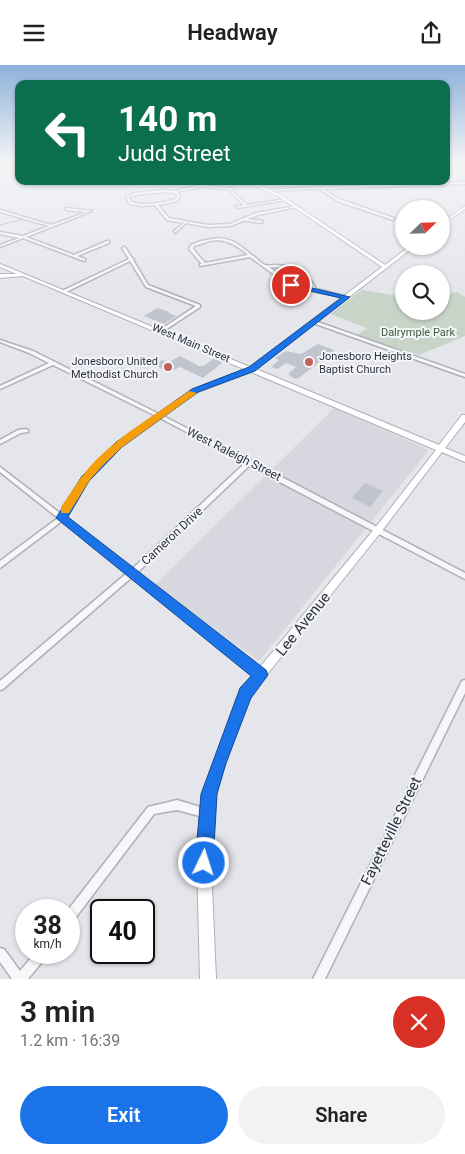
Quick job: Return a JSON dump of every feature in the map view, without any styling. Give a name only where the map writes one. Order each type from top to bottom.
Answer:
[{"type":"street","points":[[157,205],[166,218],[184,223],[218,226],[236,224],[258,214],[296,207]]},
{"type":"street","points":[[238,207],[246,205]]},
{"type":"street","points":[[292,205],[385,267]]},
{"type":"street","points":[[351,205],[393,219]]},
{"type":"street","points":[[450,218],[465,207]]},
{"type":"street","points":[[0,246],[90,211],[66,209]]},
{"type":"street","points":[[0,211],[51,226]]},
{"type":"street","points":[[247,219],[262,222]]},
{"type":"street","points":[[175,232],[184,223]]},
{"type":"street","points":[[0,233],[21,237],[84,260]]},
{"type":"street","points":[[251,255],[202,264],[191,249],[193,245],[225,239],[233,240],[291,285],[346,297]]},
{"type":"street","points":[[75,256],[108,242]]},
{"type":"street","points":[[124,248],[132,259],[139,277],[146,286],[199,306],[161,331]]},
{"type":"street","points":[[0,565],[62,518],[85,479],[119,445],[195,391],[252,369],[401,255]]},
{"type":"street","points":[[65,291],[132,259]]},
{"type":"street","name":"West Main Street","points":[[0,265],[28,275],[465,459]]},
{"type":"street","points":[[266,266],[286,267],[299,271],[312,282],[314,289]]},
{"type":"street","points":[[0,276],[28,275]]},
{"type":"street","points":[[314,323],[465,376]]},
{"type":"street","name":"West Raleigh Street","points":[[0,341],[52,363],[159,416],[465,576]]},
{"type":"street","points":[[0,387],[52,363]]},
{"type":"street","name":"Lee Avenue","points":[[208,979],[204,863],[209,794],[218,763],[245,694],[378,530],[465,417]]},
{"type":"street","points":[[0,442],[20,431],[26,431]]},
{"type":"street","name":"Cameron Drive","points":[[0,686],[132,573],[250,462]]},
{"type":"street","points":[[0,469],[3,476],[62,518],[261,675]]},
{"type":"street","name":"Fayetteville Street","points":[[319,979],[465,685]]},
{"type":"street","points":[[80,903],[151,810],[177,805],[207,813]]},
{"type":"street","points":[[0,953],[20,979],[33,964]]},
{"type":"shaded area","points":[[334,408],[429,450],[259,661],[154,586]]},
{"type":"green space","name":"Dalrymple Park","points":[[362,290],[395,296],[395,320],[450,320],[450,294],[457,292],[465,297],[465,336],[419,355],[356,336],[367,328],[330,314]]},
{"type":"building","points":[[157,308],[177,316],[164,324],[144,316]]},
{"type":"building","name":"Jonesboro Heights Baptist Church","points":[[318,344],[334,350],[299,378],[295,379],[288,374],[296,367],[286,363],[278,369],[271,367],[279,360],[275,358],[286,351],[301,354]]},
{"type":"building","name":"Jonesboro United Methodist Church","points":[[180,356],[199,366],[203,366],[214,359],[223,362],[203,378],[180,367],[169,372],[154,365],[162,360],[168,363]]},
{"type":"building","points":[[365,483],[383,491],[370,507],[352,498]]},
{"type":"waterway","points":[[0,225],[25,219]]},
{"type":"slow traffic","points":[[65,510],[85,479],[99,463],[119,445],[192,393]]},
{"type":"place","name":"Jonesboro Heights Baptist Church","points":[[309,362]]},
{"type":"place","name":"Jonesboro United Methodist Church","points":[[168,367]]},
{"type":"route","points":[[204,863],[209,794],[218,763],[245,694],[261,675],[62,518],[64,511],[85,479],[119,445],[195,391],[252,369],[346,297],[291,285]]}]
